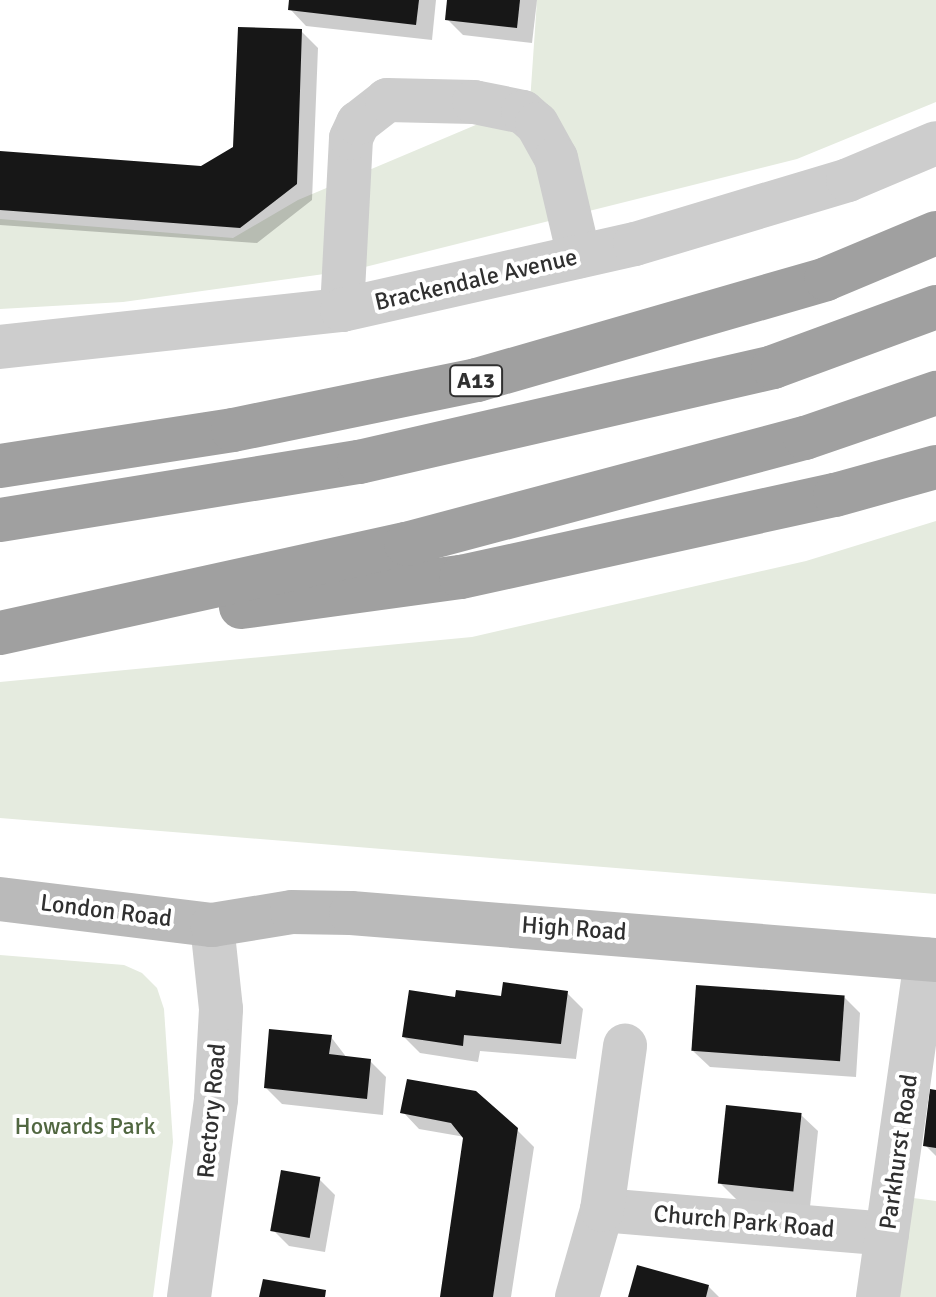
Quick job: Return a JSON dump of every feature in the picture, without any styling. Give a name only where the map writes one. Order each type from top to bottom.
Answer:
[{"type":"highway","name":"A13","points":[[0,466],[233,430],[477,380],[826,279],[936,233]]},
{"type":"highway","name":"A13","points":[[0,520],[390,455],[773,367],[936,307]]},
{"type":"highway","points":[[0,633],[406,544],[805,438],[936,393]]},
{"type":"highway","points":[[0,640],[461,577],[835,495],[936,467]]},
{"type":"main road","name":"London Road","points":[[0,899],[212,925]]},
{"type":"main road","name":"High Road","points":[[212,925],[292,912],[351,913],[931,960]]},
{"type":"street","points":[[342,310],[351,138],[358,123],[387,100],[421,98],[523,112],[537,124],[556,158],[579,256]]},
{"type":"street","name":"Brackendale Avenue","points":[[0,347],[342,310],[579,256],[848,180],[936,143]]},
{"type":"street","name":"Rectory Road","points":[[189,1297],[217,1084],[221,978],[212,925]]},
{"type":"street","name":"Parkhurst Road","points":[[878,1297],[931,960]]},
{"type":"street","points":[[577,1297],[602,1210],[625,1046]]},
{"type":"street","name":"Church Park Road","points":[[602,1210],[887,1234]]},
{"type":"green space","points":[[537,0],[936,0],[936,102],[797,159],[353,270],[123,302],[0,309],[0,219],[233,238],[298,200],[530,102]]},
{"type":"green space","points":[[936,521],[936,894],[0,818],[0,682],[472,637],[806,561]]},
{"type":"green space","name":"Howards Park","points":[[0,955],[124,965],[142,973],[157,988],[164,1009],[173,1142],[153,1297],[0,1297]]},
{"type":"green space","points":[[898,1196],[936,1201],[936,1297],[885,1297]]},
{"type":"building","points":[[289,0],[419,0],[416,25],[288,10]]},
{"type":"building","points":[[447,0],[520,0],[517,28],[445,20]]},
{"type":"building","points":[[238,27],[302,29],[297,184],[240,228],[0,210],[0,151],[201,166],[233,147]]},
{"type":"building","points":[[503,982],[568,991],[561,1044],[464,1035],[463,1046],[402,1037],[409,990],[455,997],[456,990],[501,996]]},
{"type":"building","points":[[696,985],[845,995],[840,1061],[691,1051]]},
{"type":"building","points":[[269,1029],[332,1035],[329,1054],[371,1059],[367,1099],[264,1088]]},
{"type":"building","points":[[407,1079],[476,1091],[518,1128],[493,1297],[440,1297],[463,1138],[451,1123],[400,1113]]},
{"type":"building","points":[[930,1089],[936,1090],[936,1148],[923,1146]]},
{"type":"building","points":[[726,1105],[802,1113],[793,1192],[718,1184]]},
{"type":"building","points":[[281,1170],[320,1177],[310,1238],[270,1231]]},
{"type":"building","points":[[637,1265],[709,1285],[706,1297],[628,1297]]},
{"type":"building","points":[[263,1279],[326,1290],[325,1297],[259,1297]]}]
